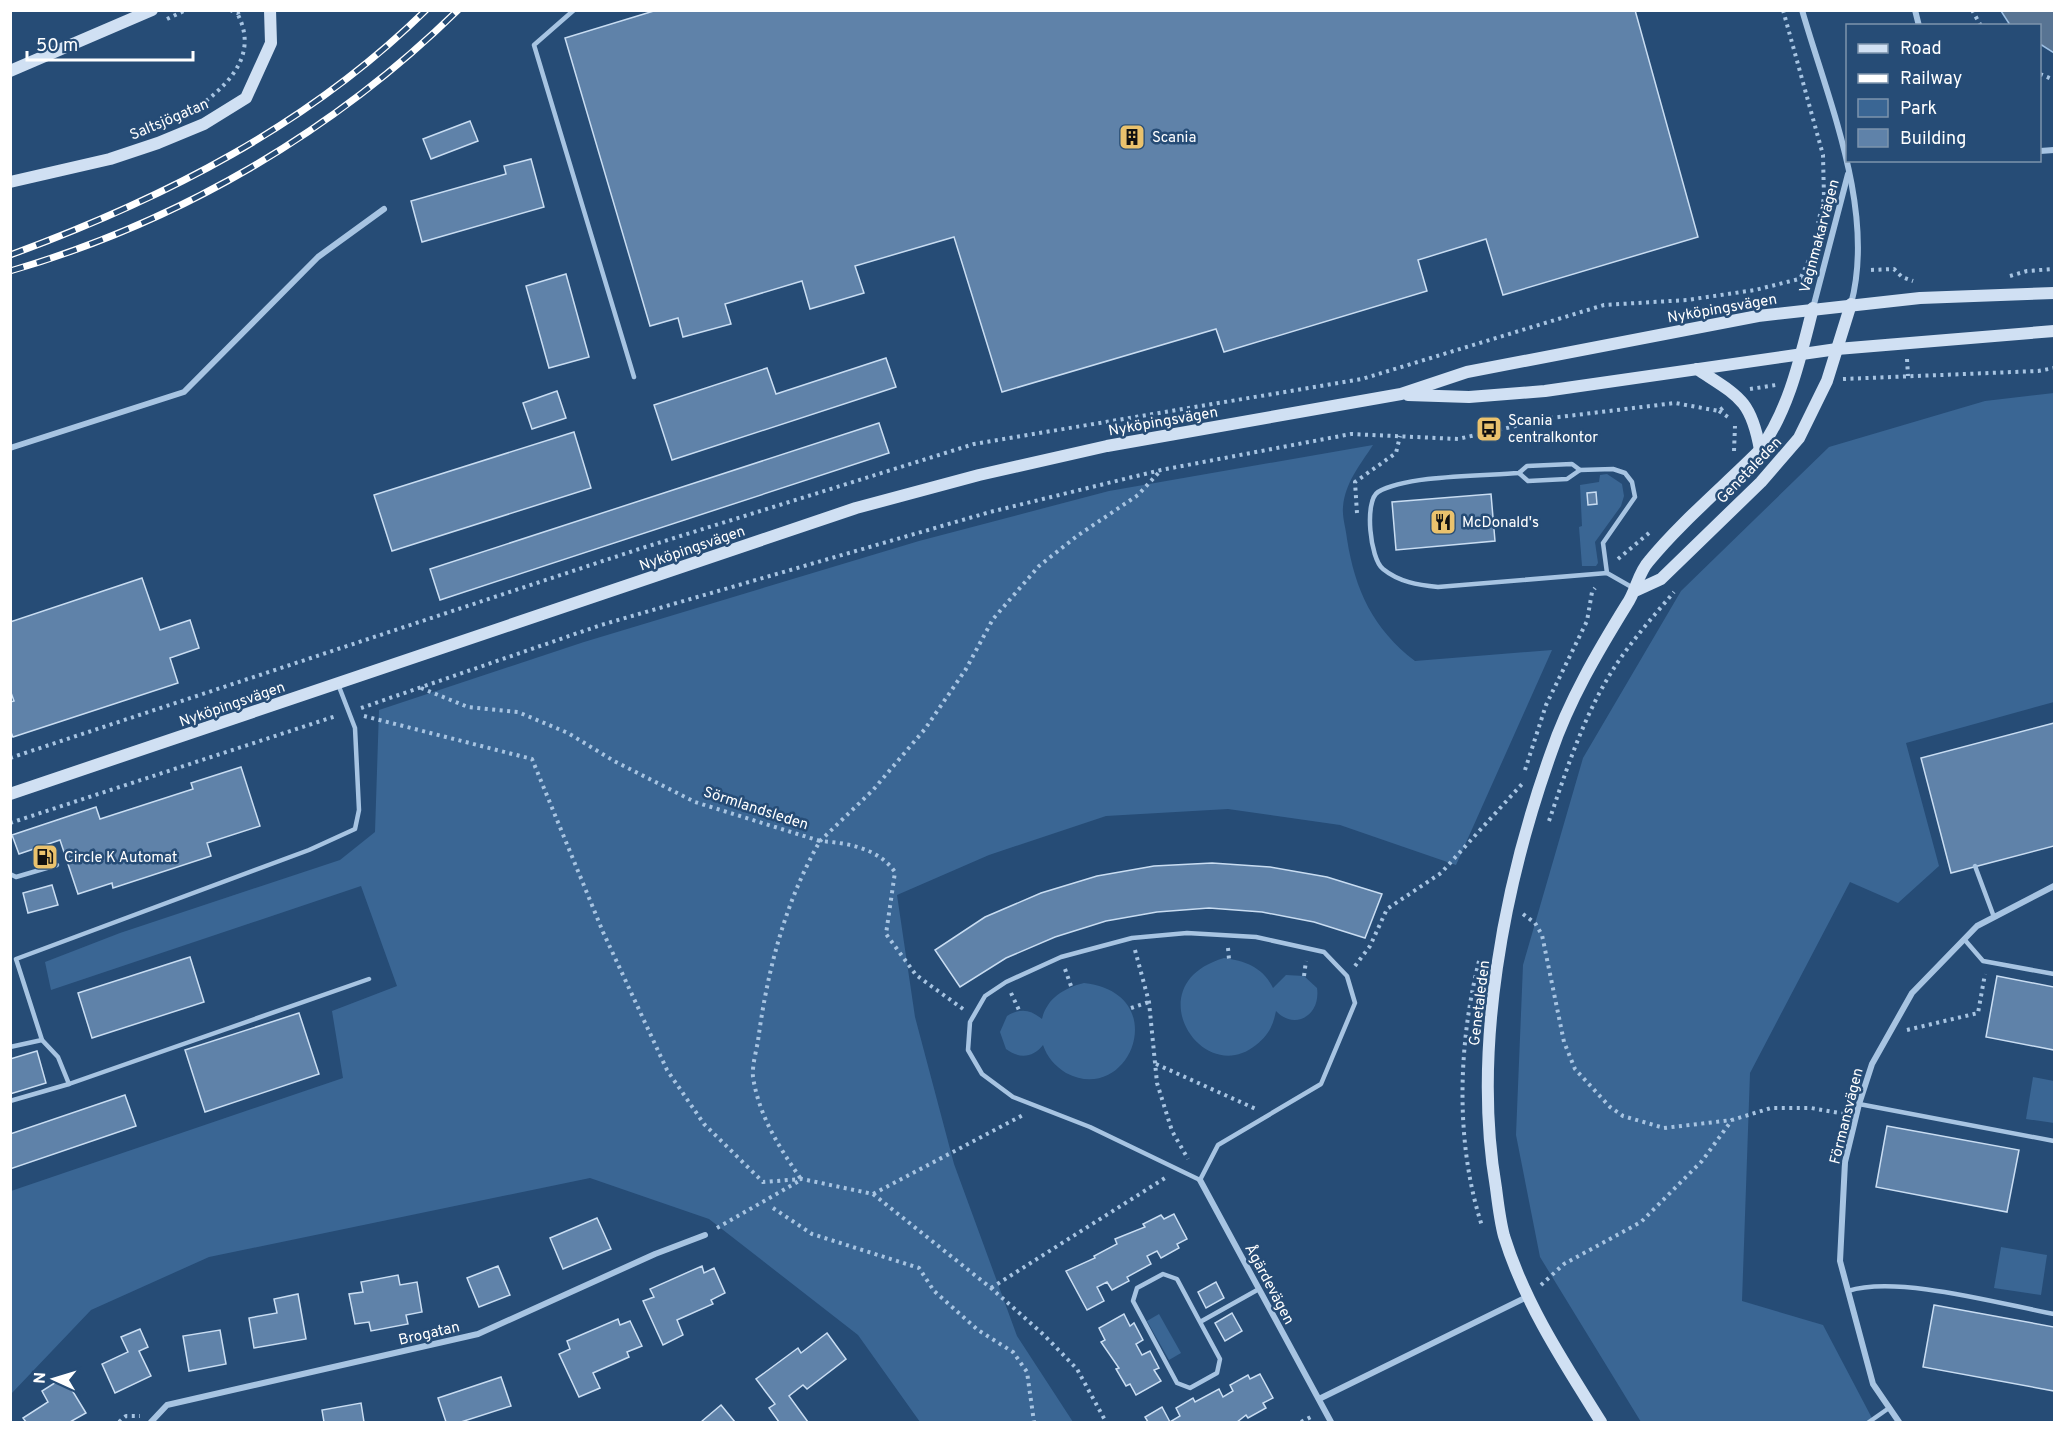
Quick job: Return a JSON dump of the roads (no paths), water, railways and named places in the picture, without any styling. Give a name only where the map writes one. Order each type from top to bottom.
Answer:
[{"type":"main road","points":[[10,71],[152,10]]},
{"type":"main road","name":"Saltsjögatan","points":[[10,182],[110,159],[158,143],[204,124],[246,98],[271,43],[270,10]]},
{"type":"main road","name":"Nyköpingsvägen","points":[[10,794],[856,508],[979,475],[1107,446],[1401,394],[1467,372],[1758,316],[1813,308],[1920,298],[2055,292]]},
{"type":"main road","name":"Genetaleden","points":[[1636,590],[1661,579],[1785,457],[1808,424],[1827,381],[1851,304]]},
{"type":"main road","name":"Genetaleden","points":[[1601,1422],[1546,1334],[1527,1297],[1504,1234],[1491,1161],[1487,1077],[1494,988],[1513,885],[1551,752],[1593,659],[1636,590],[1647,562],[1760,450],[1784,409],[1802,354],[1813,308]]},
{"type":"main road","name":"Nyköpingsvägen","points":[[1401,394],[1469,397],[1523,393],[1802,354],[2055,331]]},
{"type":"main road","points":[[1697,369],[1737,395],[1755,424],[1760,450]]},
{"type":"street","name":"Vagnmakarvägen","points":[[1802,10],[1846,161]]},
{"type":"street","name":"Vagnmakarvägen","points":[[1846,162],[1856,222],[1858,272],[1851,304]]},
{"type":"street","name":"Vagnmakarvägen","points":[[1813,308],[1849,171]]},
{"type":"street","points":[[10,448],[184,392],[318,257],[384,209]]},
{"type":"street","name":"Förmansvägen","points":[[1899,1422],[1873,1384],[1840,1261],[1845,1162],[1859,1104],[1872,1064],[1912,993],[1977,926],[2055,886]]},
{"type":"street","name":"Ågärdevägen","points":[[1200,1180],[1331,1422]]},
{"type":"street","name":"Brogatan","points":[[151,1422],[167,1405],[478,1334],[656,1254],[705,1235]]},
{"type":"street","points":[[1319,1399],[1527,1297]]},
{"type":"lane","points":[[574,10],[534,45],[634,377]]},
{"type":"lane","points":[[1580,470],[1572,464],[1527,466],[1519,473],[1400,484],[1378,492],[1372,497],[1370,508],[1373,554],[1380,567],[1398,579],[1438,586],[1607,573],[1636,590]]},
{"type":"lane","points":[[1519,473],[1528,481],[1567,479],[1580,470],[1613,469],[1625,473],[1635,491],[1632,504],[1603,543],[1607,573]]},
{"type":"lane","points":[[69,1084],[58,1057],[42,1040],[13,960],[309,850],[355,829],[359,810],[355,728],[338,684]]},
{"type":"lane","points":[[10,874],[16,877],[57,865]]},
{"type":"lane","points":[[1975,866],[1994,917]]},
{"type":"lane","points":[[1187,933],[1256,937],[1324,952],[1347,976],[1355,1003],[1321,1084],[1218,1145],[1200,1180],[1090,1127],[1012,1097],[982,1074],[968,1050],[970,1022],[985,996],[1006,982],[1061,957],[1132,938],[1187,933]]},
{"type":"lane","points":[[1964,939],[1983,961],[2055,974]]},
{"type":"lane","points":[[10,1101],[69,1084],[369,979]]},
{"type":"lane","points":[[10,1047],[42,1040]]},
{"type":"lane","points":[[1859,1104],[2055,1141]]},
{"type":"lane","points":[[1163,1274],[1177,1279],[1200,1322],[1220,1359],[1217,1373],[1190,1388],[1177,1383],[1133,1301],[1137,1288],[1163,1274]]},
{"type":"lane","points":[[1848,1291],[1863,1286],[1923,1290],[2055,1314]]},
{"type":"lane","points":[[1200,1322],[1259,1288]]},
{"type":"lane","points":[[1869,1422],[1889,1408]]},
{"type":"railway","points":[[10,255],[123,209],[232,155],[333,89],[381,51],[426,10]]},
{"type":"railway","points":[[10,271],[73,251],[134,227],[250,168],[306,133],[359,95],[410,54],[458,10]]},
{"type":"place","name":"Scania","points":[[1132,137]]},
{"type":"place","name":"Scania centralkontor","points":[[1489,429]]},
{"type":"place","name":"McDonald's","points":[[1443,522]]},
{"type":"place","name":"Circle K Automat","points":[[45,857]]}]
